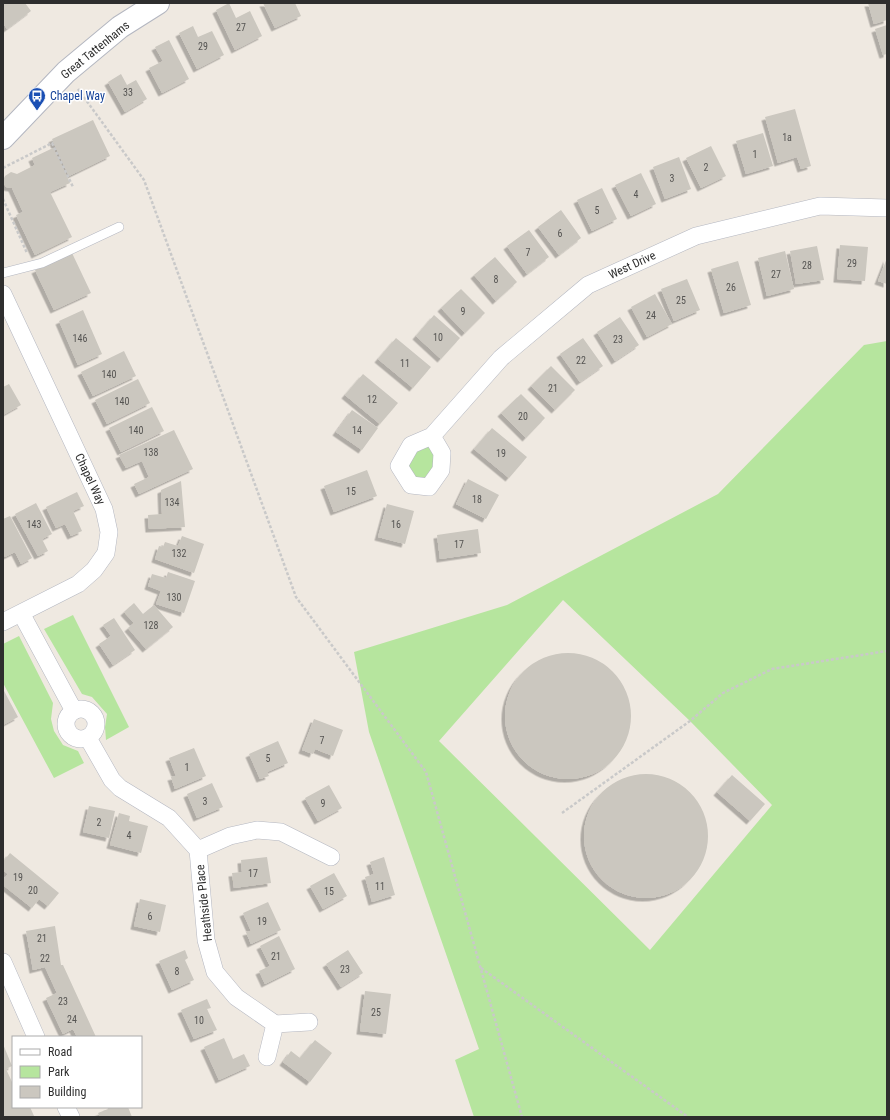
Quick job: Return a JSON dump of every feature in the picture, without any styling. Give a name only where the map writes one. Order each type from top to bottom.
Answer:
[{"type":"main road","name":"Great Tattenhams","points":[[3,138],[66,72],[120,27],[158,3]]},
{"type":"street","name":"West Drive","points":[[432,436],[501,358],[588,286],[696,236],[820,206],[887,208]]},
{"type":"street","name":"Chapel Way","points":[[3,294],[104,509],[109,532],[106,553],[94,570],[78,584],[3,622]]},
{"type":"street","name":"Heathside Place","points":[[21,613],[74,711],[67,720],[66,726],[68,731],[77,739],[88,738],[112,780],[120,788],[169,818],[198,850],[206,940],[215,972],[236,997],[275,1024]]},
{"type":"street","name":"Heathside Place","points":[[198,850],[230,836],[257,830],[281,832],[331,858]]},
{"type":"street","points":[[3,962],[36,1036]]},
{"type":"street","points":[[267,1057],[275,1024],[309,1022]]},
{"type":"street","points":[[66,1108],[71,1117]]},
{"type":"lane","points":[[3,273],[42,263],[119,227]]},
{"type":"path","points":[[66,72],[144,180],[296,597],[426,772],[522,1117]]},
{"type":"path","points":[[3,168],[52,143],[73,187]]},
{"type":"path","points":[[3,199],[32,266]]},
{"type":"path","points":[[562,813],[690,721],[723,693],[772,669],[887,651]]},
{"type":"path","points":[[481,968],[688,1117]]},
{"type":"green space","points":[[887,341],[887,1117],[474,1117],[455,1060],[479,1049],[369,732],[354,652],[507,605],[718,494],[864,345]],"holes":[[[563,600],[690,721],[772,805],[650,950],[439,741]]]},
{"type":"green space","points":[[432,436],[442,453],[429,487],[399,466]]},
{"type":"green space","points":[[73,615],[129,727],[106,740],[105,727],[107,714],[92,697],[82,694],[44,629]]},
{"type":"green space","points":[[19,636],[53,703],[51,719],[54,731],[63,745],[78,751],[84,763],[54,778],[3,683],[3,644]]},
{"type":"building","points":[[3,3],[25,3],[31,11],[7,29],[3,23]]},
{"type":"building","points":[[229,3],[236,18],[250,11],[262,36],[235,50],[216,10]]},
{"type":"building","points":[[263,3],[295,3],[301,16],[275,28]]},
{"type":"building","points":[[868,3],[887,3],[887,20],[874,24]]},
{"type":"building","points":[[887,25],[887,54],[883,55],[875,29]]},
{"type":"building","points":[[193,26],[198,37],[212,31],[224,55],[197,69],[179,33]]},
{"type":"building","points":[[169,40],[189,79],[162,93],[149,68],[163,61],[155,47]]},
{"type":"building","points":[[121,74],[127,85],[136,80],[147,99],[125,112],[108,82]]},
{"type":"building","points":[[795,109],[811,166],[801,169],[797,157],[778,163],[765,117]]},
{"type":"building","points":[[93,120],[110,156],[69,176],[52,139]]},
{"type":"building","points":[[763,133],[773,166],[746,174],[736,141]]},
{"type":"building","points":[[711,146],[726,176],[701,188],[686,158]]},
{"type":"building","points":[[53,148],[70,183],[50,192],[72,237],[35,255],[16,215],[23,212],[12,188],[6,187],[3,182],[5,176],[11,172],[17,174],[35,165],[32,158]]},
{"type":"building","points":[[679,157],[691,189],[665,199],[653,167]]},
{"type":"building","points":[[641,173],[656,204],[631,216],[615,185]]},
{"type":"building","points":[[602,188],[617,219],[592,231],[577,200]]},
{"type":"building","points":[[561,210],[581,238],[559,255],[538,227]]},
{"type":"building","points":[[529,230],[549,257],[527,274],[507,246]]},
{"type":"building","points":[[840,245],[868,247],[865,281],[837,279]]},
{"type":"building","points":[[817,246],[824,280],[796,284],[790,251]]},
{"type":"building","points":[[785,251],[794,289],[767,296],[758,258]]},
{"type":"building","points":[[72,253],[91,293],[54,310],[35,270]]},
{"type":"building","points":[[495,257],[517,282],[496,301],[474,275]]},
{"type":"building","points":[[887,258],[887,284],[878,281]]},
{"type":"building","points":[[738,261],[751,305],[724,313],[711,269]]},
{"type":"building","points":[[687,279],[700,310],[674,321],[661,289]]},
{"type":"building","points":[[461,289],[485,313],[465,333],[441,308]]},
{"type":"building","points":[[655,294],[672,324],[647,337],[631,307]]},
{"type":"building","points":[[83,310],[102,354],[78,365],[59,321]]},
{"type":"building","points":[[434,315],[460,338],[441,359],[416,336]]},
{"type":"building","points":[[620,317],[639,345],[615,361],[597,332]]},
{"type":"building","points":[[396,338],[431,367],[413,388],[378,359]]},
{"type":"building","points":[[583,338],[603,366],[580,382],[560,354]]},
{"type":"building","points":[[124,351],[136,376],[93,396],[81,372]]},
{"type":"building","points":[[551,366],[575,390],[555,410],[531,386]]},
{"type":"building","points":[[363,374],[398,403],[380,424],[345,395]]},
{"type":"building","points":[[138,379],[150,403],[107,424],[95,400]]},
{"type":"building","points":[[9,384],[21,405],[3,415],[3,387]]},
{"type":"building","points":[[521,394],[545,418],[526,438],[501,413]]},
{"type":"building","points":[[152,407],[164,431],[121,452],[109,428]]},
{"type":"building","points":[[352,410],[378,428],[362,450],[336,432]]},
{"type":"building","points":[[492,428],[527,457],[509,478],[474,449]]},
{"type":"building","points":[[174,430],[193,469],[139,494],[134,484],[149,477],[142,461],[126,468],[119,455]]},
{"type":"building","points":[[367,470],[377,496],[334,512],[324,486]]},
{"type":"building","points":[[468,479],[499,495],[486,519],[456,504]]},
{"type":"building","points":[[181,481],[185,527],[149,529],[148,515],[162,514],[161,490]]},
{"type":"building","points":[[77,492],[84,506],[73,511],[82,531],[71,536],[65,524],[56,528],[46,507]]},
{"type":"building","points":[[36,503],[52,534],[42,539],[48,551],[38,556],[15,514]]},
{"type":"building","points":[[387,504],[414,511],[405,544],[378,537]]},
{"type":"building","points":[[10,516],[32,558],[21,564],[15,552],[5,557],[3,552],[3,519]]},
{"type":"building","points":[[478,529],[481,553],[440,559],[437,535]]},
{"type":"building","points":[[182,536],[204,544],[194,573],[155,559],[159,546],[163,547],[165,542],[178,546]]},
{"type":"building","points":[[168,572],[195,581],[184,613],[156,604],[161,591],[148,586],[152,574],[166,578]]},
{"type":"building","points":[[134,603],[143,614],[154,605],[173,627],[146,649],[128,628],[134,623],[124,612]]},
{"type":"building","points":[[114,618],[135,650],[113,665],[99,644],[111,636],[103,625]]},
{"type":"building","points":[[562,653],[574,653],[592,657],[613,671],[627,692],[631,716],[627,740],[613,761],[592,775],[574,779],[562,779],[544,775],[523,761],[509,740],[505,722],[505,710],[509,692],[523,671],[544,657]]},
{"type":"building","points":[[3,689],[18,717],[3,725]]},
{"type":"building","points":[[314,719],[343,730],[333,756],[315,749],[313,754],[302,750]]},
{"type":"building","points":[[278,741],[288,763],[267,772],[269,776],[260,779],[249,754]]},
{"type":"building","points":[[194,748],[206,776],[175,789],[171,777],[176,776],[169,758]]},
{"type":"building","points":[[646,774],[658,775],[670,779],[690,792],[703,812],[707,824],[707,848],[703,860],[690,880],[670,893],[658,897],[646,898],[634,897],[622,893],[602,880],[589,860],[585,848],[584,836],[585,824],[589,812],[602,792],[622,779],[634,775]]},
{"type":"building","points":[[732,775],[765,804],[750,821],[717,792]]},
{"type":"building","points":[[212,783],[223,807],[197,818],[187,794]]},
{"type":"building","points":[[329,785],[342,808],[318,821],[305,798]]},
{"type":"building","points":[[89,806],[115,811],[109,838],[83,832]]},
{"type":"building","points":[[119,813],[130,816],[129,821],[148,826],[141,853],[110,845]]},
{"type":"building","points":[[10,853],[59,893],[48,906],[39,899],[32,908],[3,885],[3,880],[8,874],[3,870],[3,862]]},
{"type":"building","points":[[267,857],[271,883],[234,888],[232,873],[242,872],[241,860]]},
{"type":"building","points":[[384,857],[395,895],[372,902],[365,877],[374,874],[370,862]]},
{"type":"building","points":[[334,873],[347,896],[323,909],[310,886]]},
{"type":"building","points":[[140,899],[166,905],[160,932],[134,926]]},
{"type":"building","points":[[268,902],[281,930],[251,944],[246,932],[251,931],[243,913]]},
{"type":"building","points":[[55,926],[61,965],[63,965],[96,1036],[76,1036],[73,1029],[63,1034],[46,998],[57,993],[45,967],[33,970],[26,931]]},
{"type":"building","points":[[279,936],[295,969],[265,984],[259,971],[270,966],[260,946]]},
{"type":"building","points":[[185,950],[188,958],[185,960],[194,980],[172,990],[159,961]]},
{"type":"building","points":[[348,950],[363,973],[341,987],[326,964]]},
{"type":"building","points":[[365,991],[391,994],[386,1034],[360,1031]]},
{"type":"building","points":[[207,999],[211,1008],[207,1009],[217,1030],[194,1039],[181,1010]]},
{"type":"building","points":[[224,1038],[233,1059],[244,1054],[250,1066],[219,1080],[204,1047]]},
{"type":"building","points":[[315,1040],[332,1053],[310,1082],[283,1062],[291,1051],[300,1058]]},
{"type":"building","points":[[3,1044],[12,1066],[6,1069],[12,1082],[12,1108],[30,1108],[34,1116],[3,1117]]},
{"type":"building","points":[[128,1108],[132,1117],[100,1117],[98,1113],[108,1109]]},
{"type":"place","name":"Chapel Way","points":[[37,111]]}]
